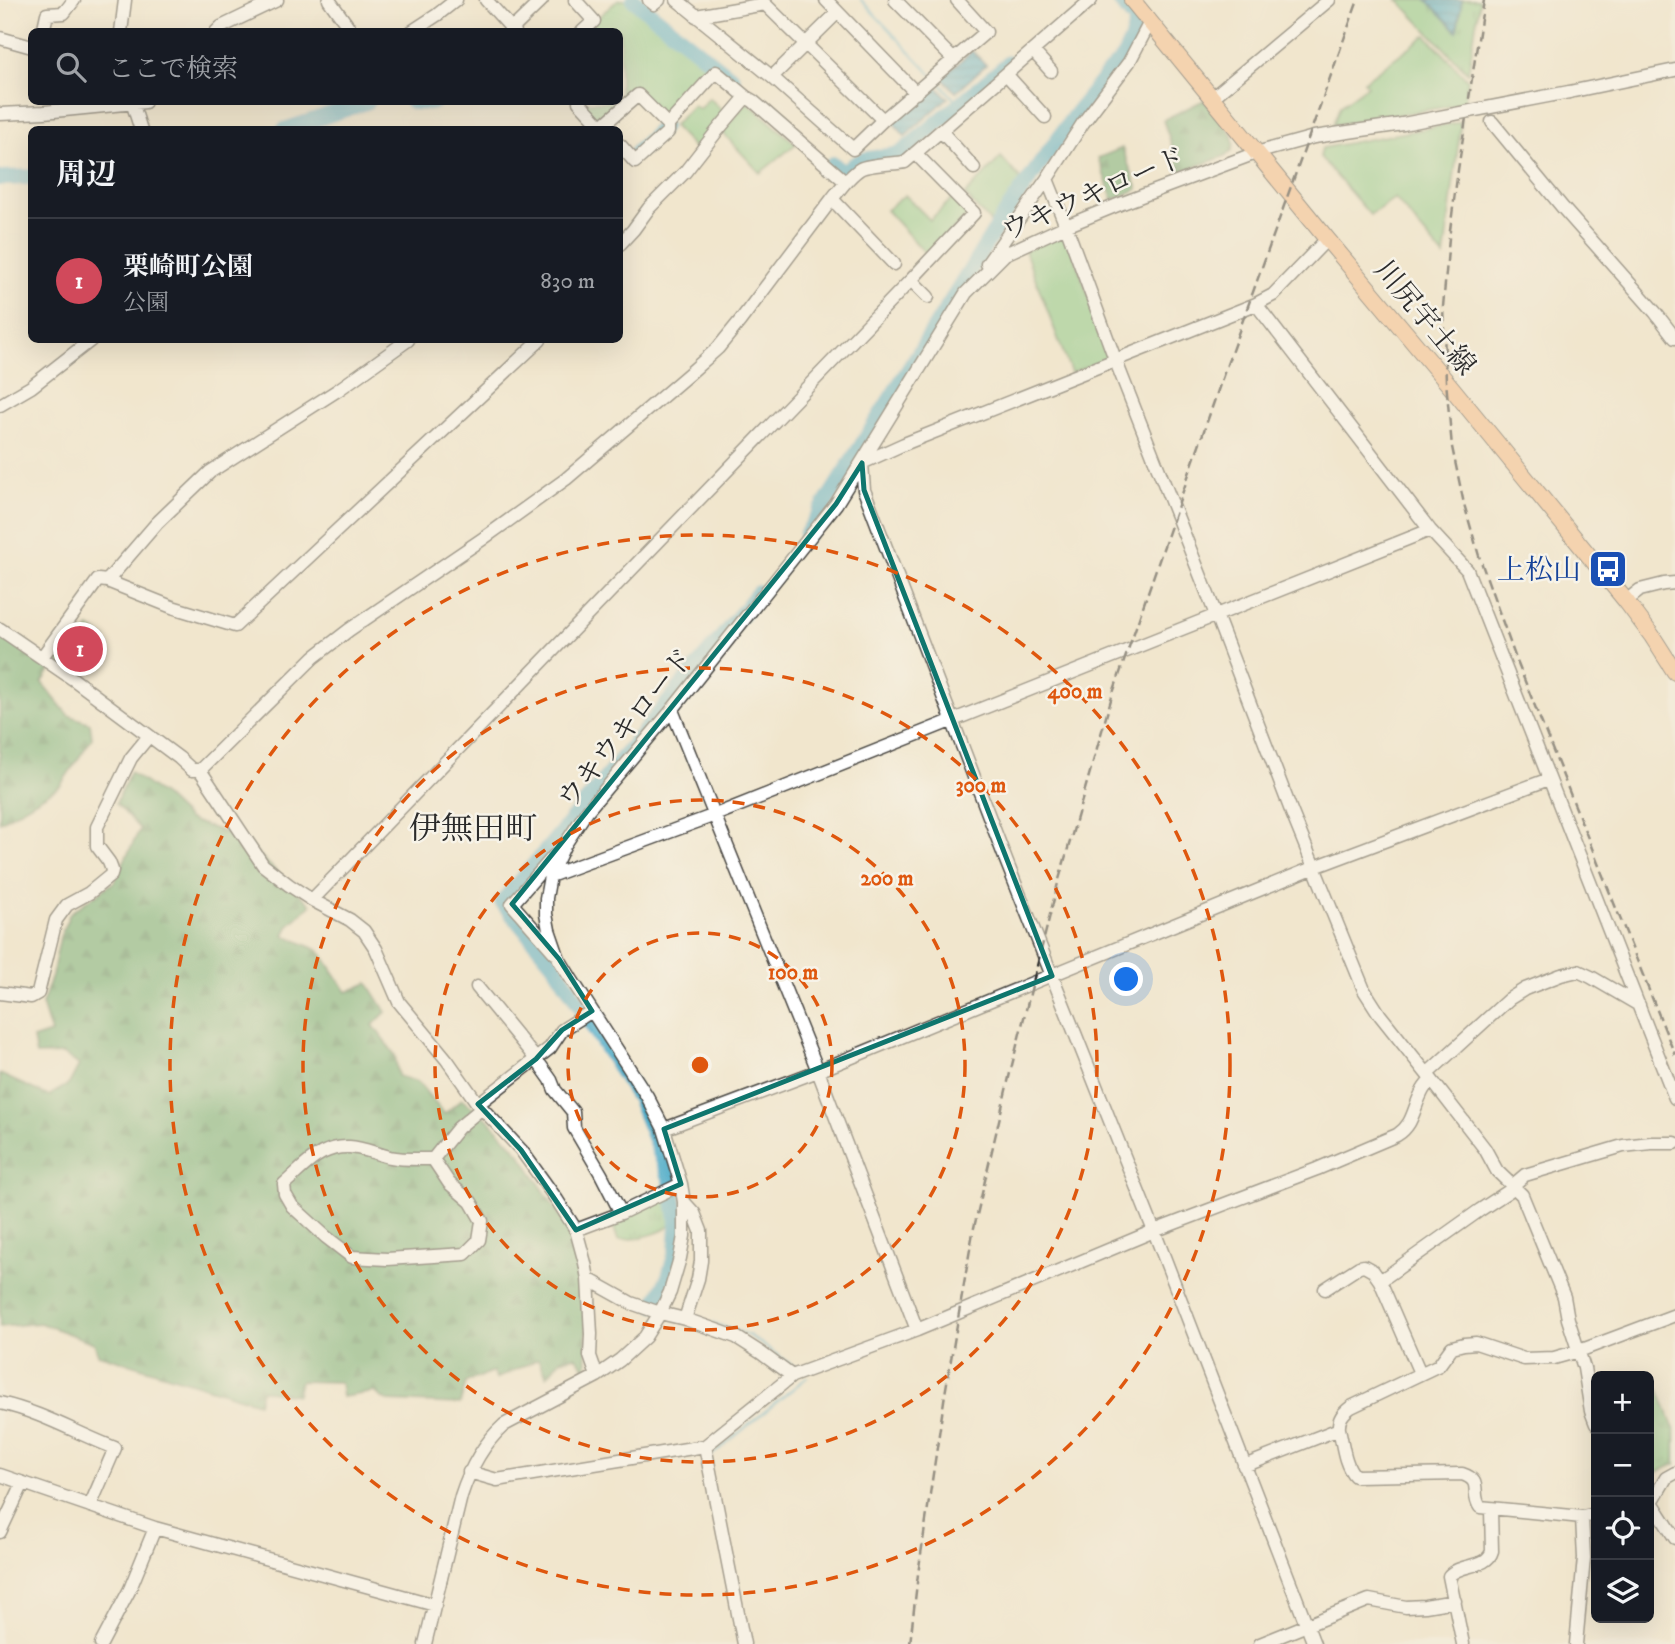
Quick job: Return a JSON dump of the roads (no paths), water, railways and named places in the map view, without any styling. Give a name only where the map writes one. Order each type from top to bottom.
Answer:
[{"type":"main road","name":"川尻宇土線","points":[[1132,0],[1626,601],[1675,672]]},
{"type":"street","points":[[44,28],[47,14],[64,13],[74,0]]},
{"type":"street","points":[[122,28],[125,0]]},
{"type":"street","points":[[221,28],[275,0]]},
{"type":"street","points":[[417,28],[456,0]]},
{"type":"street","points":[[486,0],[509,28]]},
{"type":"street","points":[[515,28],[542,0]]},
{"type":"street","points":[[575,0],[594,20],[586,28]]},
{"type":"street","points":[[649,0],[654,4],[659,0]]},
{"type":"street","points":[[677,0],[772,77],[853,149],[986,32],[957,0]]},
{"type":"street","points":[[826,0],[916,93]]},
{"type":"street","points":[[895,0],[954,60]]},
{"type":"street","points":[[0,629],[180,758],[192,771],[200,770],[314,657],[566,479],[718,348],[832,199],[860,169],[905,162],[1091,0]]},
{"type":"street","points":[[1212,97],[1329,0]]},
{"type":"street","points":[[335,2],[350,28]]},
{"type":"street","points":[[696,16],[765,4],[883,120]]},
{"type":"street","points":[[772,77],[837,13]]},
{"type":"street","points":[[966,293],[1083,123],[1129,62],[1150,22]]},
{"type":"street","points":[[0,38],[28,46]]},
{"type":"street","points":[[1033,51],[1051,71]]},
{"type":"street","name":"ウキウキロード","points":[[425,1644],[469,1472],[493,1435],[504,1425],[597,1376],[645,1337],[670,1292],[684,1236],[681,1184],[664,1129],[647,1096],[559,959],[546,914],[550,876],[564,846],[587,811],[672,710],[836,504],[966,293],[1005,254],[1066,226],[1256,153],[1314,138],[1404,124],[1675,70]]},
{"type":"street","points":[[623,148],[635,162],[668,132],[668,125],[716,72],[846,182]]},
{"type":"street","points":[[1006,74],[1045,117]]},
{"type":"street","points":[[606,126],[638,94],[668,125]]},
{"type":"street","points":[[623,241],[649,208],[685,172],[746,97]]},
{"type":"street","points":[[0,114],[44,113],[111,105]]},
{"type":"street","points":[[137,105],[140,126]]},
{"type":"street","points":[[582,105],[602,126]]},
{"type":"street","points":[[1492,122],[1675,338]]},
{"type":"street","points":[[940,131],[974,168]]},
{"type":"street","points":[[312,900],[974,212],[915,153]]},
{"type":"street","points":[[1047,179],[1292,813],[1364,990],[1380,1016],[1485,1149],[1497,1171],[1522,1195],[1564,1297],[1568,1319],[1584,1368],[1591,1411]]},
{"type":"street","points":[[832,199],[894,264]]},
{"type":"street","points":[[1314,1644],[952,720],[864,490],[862,463],[1256,304],[1273,295],[1327,239]]},
{"type":"street","points":[[911,279],[928,297]]},
{"type":"street","points":[[1256,304],[1430,530],[1467,570],[1675,1098]]},
{"type":"street","points":[[0,405],[31,387],[87,343]]},
{"type":"street","points":[[107,580],[157,523],[210,472],[338,390],[404,343]]},
{"type":"street","points":[[42,657],[98,580],[107,580],[172,607],[234,626],[537,343]]},
{"type":"street","points":[[550,876],[715,815],[1430,530]]},
{"type":"street","points":[[1626,601],[1640,590],[1675,583]]},
{"type":"street","points":[[672,710],[818,1071],[917,1330]]},
{"type":"street","points":[[0,993],[31,997],[38,993],[56,920],[67,905],[89,893],[111,875],[112,870],[97,846],[97,827],[131,758],[149,736]]},
{"type":"street","points":[[200,770],[263,865],[289,885],[364,931],[376,949],[399,1002],[447,1060],[480,1106],[521,1150],[557,1200],[576,1230],[588,1279],[590,1356],[597,1376]]},
{"type":"street","points":[[664,1129],[818,1071],[1315,867],[1549,779]]},
{"type":"street","points":[[559,959],[512,904],[564,846]]},
{"type":"street","points":[[469,1472],[497,1480],[705,1446],[792,1376],[917,1330],[1154,1231],[1317,1169],[1397,1135],[1411,1122],[1429,1077],[1509,999],[1525,989],[1578,971],[1639,1005]]},
{"type":"street","points":[[477,986],[536,1059],[555,1090],[573,1112],[574,1128],[621,1213]]},
{"type":"street","points":[[433,1158],[449,1183],[471,1202],[482,1221],[479,1240],[465,1254],[387,1259],[352,1257],[292,1206],[285,1194],[285,1184],[321,1153],[345,1146],[391,1157],[416,1160],[433,1158],[480,1106],[551,1048],[562,1030],[592,1011]]},
{"type":"street","points":[[1380,1281],[1509,1191],[1525,1175],[1623,1146],[1675,1143]]},
{"type":"street","points":[[576,1230],[621,1213],[681,1184]]},
{"type":"street","points":[[684,1202],[694,1213],[701,1231],[698,1279],[685,1319]]},
{"type":"street","points":[[1325,1289],[1359,1267],[1364,1266],[1373,1271],[1380,1281],[1420,1373]]},
{"type":"street","points":[[588,1279],[631,1303],[736,1337],[792,1376]]},
{"type":"street","points":[[1591,1515],[1582,1517],[1480,1507],[1477,1504],[1476,1483],[1471,1477],[1462,1474],[1355,1476],[1348,1465],[1339,1421],[1346,1410],[1439,1364],[1452,1348],[1464,1344],[1476,1343],[1524,1359],[1554,1358],[1675,1315]]},
{"type":"street","points":[[0,1403],[56,1421],[115,1448],[90,1506]]},
{"type":"street","points":[[1244,1466],[1339,1429]]},
{"type":"street","points":[[705,1446],[744,1644]]},
{"type":"street","points":[[1653,1497],[1666,1478],[1675,1473]]},
{"type":"street","points":[[0,1475],[155,1528],[435,1605]]},
{"type":"street","points":[[0,1532],[23,1483]]},
{"type":"street","points":[[1654,1508],[1675,1538]]},
{"type":"street","points":[[1464,1644],[1449,1576],[1453,1571],[1491,1557],[1491,1510]]},
{"type":"street","points":[[1576,1644],[1584,1558],[1582,1517]]},
{"type":"street","points":[[101,1644],[130,1588],[155,1528]]},
{"type":"street","points":[[1260,1644],[1369,1600],[1406,1607],[1455,1601]]},
{"type":"water","points":[[1427,0],[1462,0],[1457,31]]},
{"type":"water","points":[[972,51],[986,65],[956,92],[942,78]]},
{"type":"water","points":[[934,84],[948,98],[905,136],[892,121]]},
{"type":"waterway","points":[[634,0],[733,79]]},
{"type":"waterway","points":[[861,0],[931,74]]},
{"type":"waterway","points":[[806,535],[1003,217],[1074,116],[1122,60],[1137,22],[1119,0]]},
{"type":"waterway","points":[[833,164],[845,174],[862,160],[900,154],[1009,63]]},
{"type":"waterway","points":[[938,81],[960,105]]},
{"type":"waterway","points":[[296,126],[358,105]]},
{"type":"waterway","points":[[637,152],[663,127]]},
{"type":"waterway","points":[[0,178],[28,177]]},
{"type":"waterway","points":[[655,1305],[669,1276],[676,1252],[678,1226],[671,1180],[639,1099],[555,966],[502,902],[758,593]]},
{"type":"waterway","points":[[713,1323],[750,1336],[799,1370]]},
{"type":"waterway","points":[[712,1455],[807,1377]]},
{"type":"railway","points":[[910,1644],[945,1394],[973,1232],[1058,883],[1112,696],[1358,0]]},
{"type":"railway","points":[[1484,0],[1458,170],[1443,307],[1452,447],[1479,556],[1516,659],[1675,1055]]},
{"type":"place","name":"上松山","points":[[1608,569]]},
{"type":"place","name":"栗崎町公園","points":[[80,649]]},
{"type":"district","name":"伊無田町","points":[[473,828]]}]
